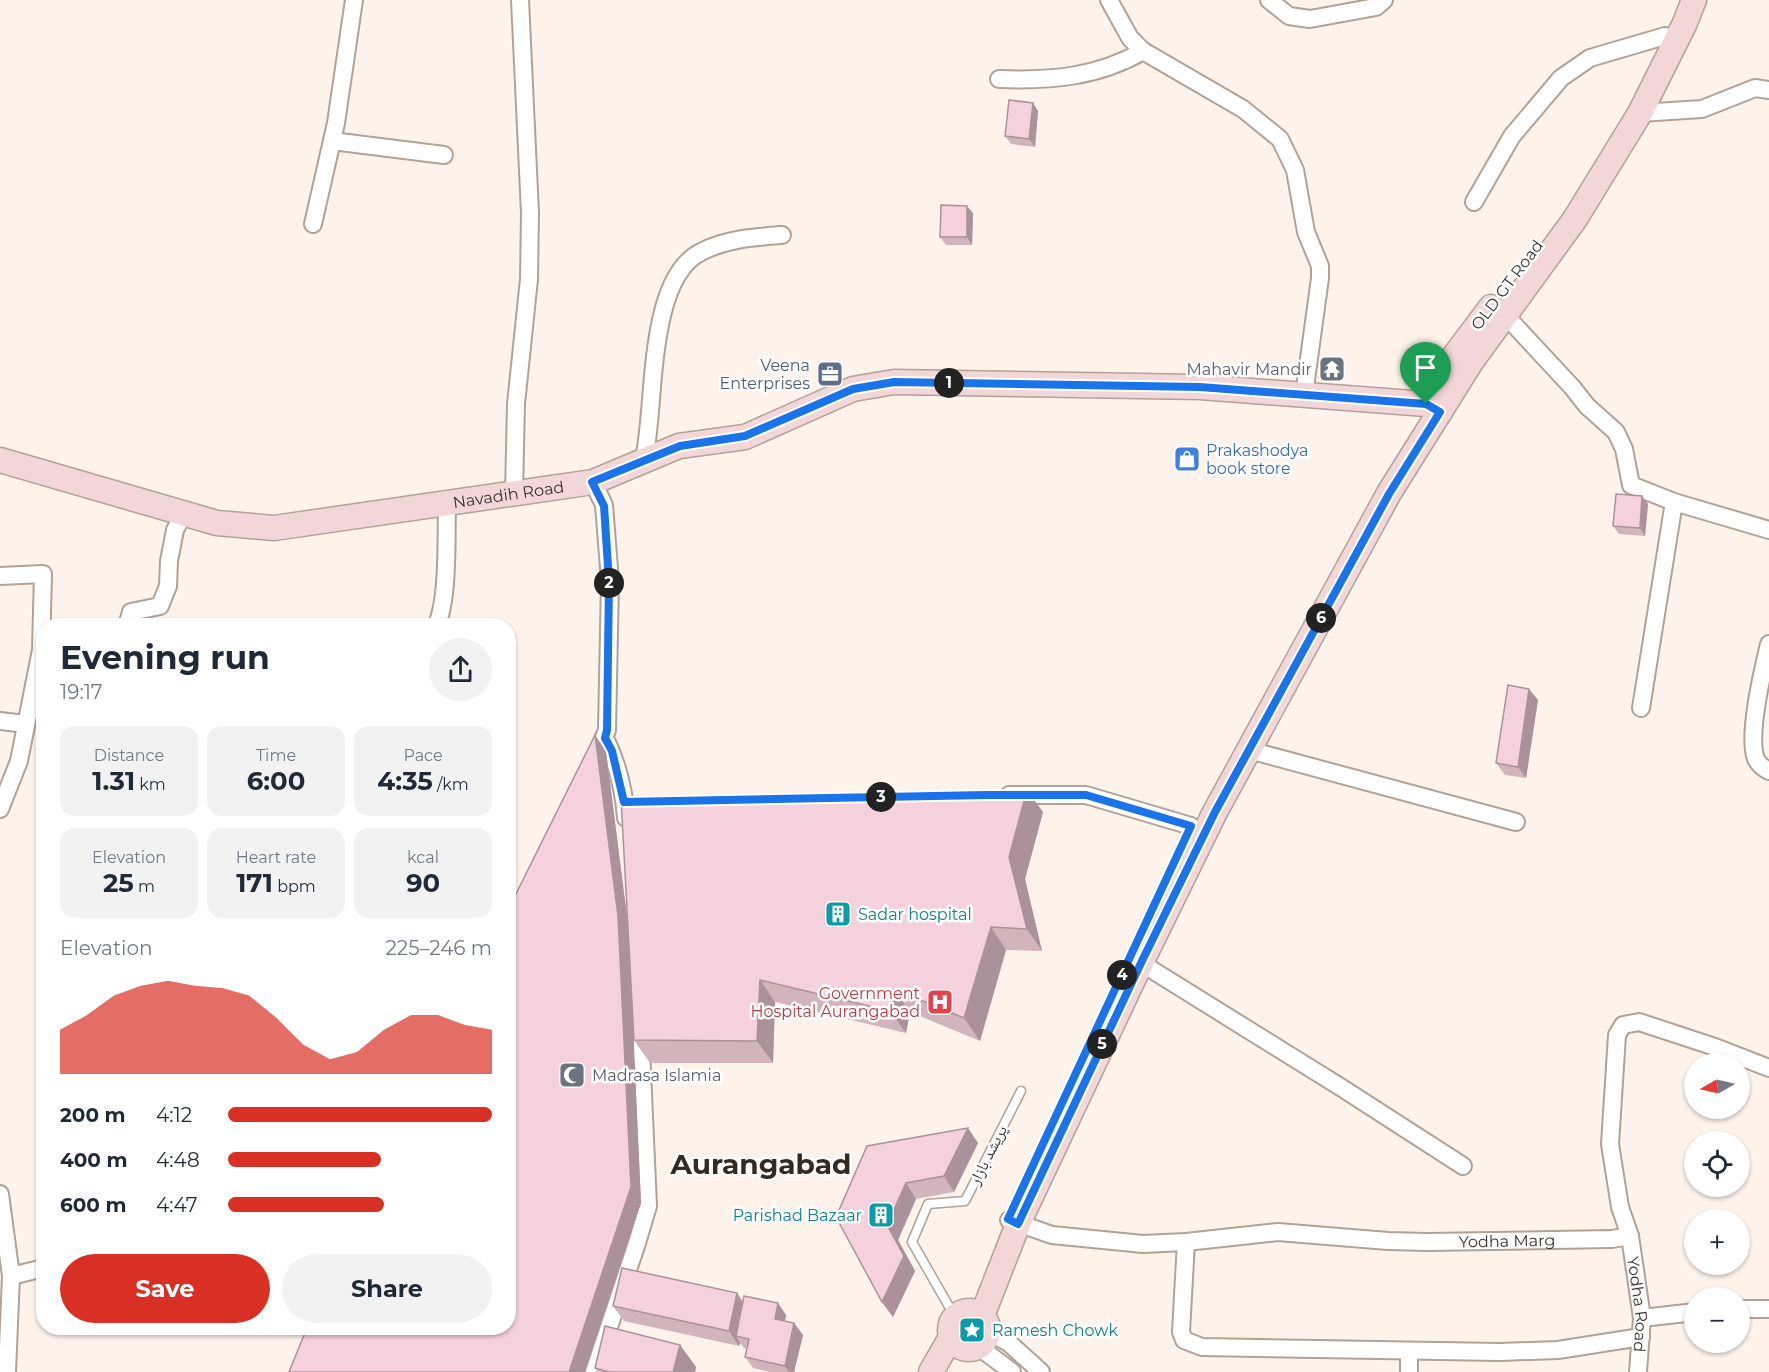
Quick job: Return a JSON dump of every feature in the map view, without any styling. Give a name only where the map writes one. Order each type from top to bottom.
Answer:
[{"type":"main road","name":"OLD GT Road","points":[[1013,1222],[1215,812],[1389,494],[1433,408],[1455,355],[1564,208],[1625,109],[1665,36],[1680,0]]},
{"type":"main road","name":"OLD GT Road","points":[[931,1372],[969,1330],[1013,1222],[1191,826],[1376,489],[1433,408],[1471,362],[1575,219],[1640,113],[1694,0]]},
{"type":"main road","name":"Navadih Road","points":[[0,460],[217,523],[274,528],[592,482],[680,446],[745,436],[853,389],[894,382],[1200,387],[1433,408]]},
{"type":"main road","points":[[950,1372],[969,1330]]},
{"type":"street","points":[[313,224],[332,141],[354,0]]},
{"type":"street","points":[[514,493],[516,404],[529,279],[530,213],[520,0]]},
{"type":"street","points":[[1109,0],[1130,38],[1143,51],[1244,109],[1280,139],[1289,154],[1295,170],[1306,232],[1320,266],[1304,395]]},
{"type":"street","points":[[1269,0],[1289,16],[1310,19],[1376,7],[1384,0]]},
{"type":"street","points":[[1474,202],[1512,136],[1562,78],[1590,58],[1665,36]]},
{"type":"street","points":[[999,79],[1034,81],[1070,78],[1104,70],[1143,51]]},
{"type":"street","points":[[1640,113],[1702,109],[1755,88],[1769,90]]},
{"type":"street","points":[[332,141],[444,155]]},
{"type":"street","points":[[644,459],[649,438],[654,357],[660,322],[670,291],[683,267],[699,253],[718,245],[752,237],[782,235]]},
{"type":"street","points":[[1505,315],[1587,406],[1616,432],[1624,449],[1631,486],[1674,502],[1769,530]]},
{"type":"street","points":[[592,482],[604,506],[609,581],[607,730],[594,760]]},
{"type":"street","points":[[1641,708],[1674,502]]},
{"type":"street","points":[[440,618],[445,568],[447,503]]},
{"type":"street","points":[[129,618],[131,612],[160,606],[168,586],[169,561],[175,530],[184,513]]},
{"type":"street","points":[[0,576],[44,574],[42,618]]},
{"type":"street","points":[[1769,644],[1759,686],[1754,747],[1756,759],[1762,768],[1769,771]]},
{"type":"street","points":[[0,809],[19,761],[36,675]]},
{"type":"street","points":[[0,721],[26,724]]},
{"type":"street","points":[[605,738],[630,802],[627,836]]},
{"type":"street","points":[[1249,750],[1516,822]]},
{"type":"street","points":[[998,795],[1086,795],[1191,826]]},
{"type":"street","points":[[1141,963],[1463,1166]]},
{"type":"street","points":[[594,1372],[648,1206],[639,1133],[639,1008]]},
{"type":"street","points":[[1630,1236],[1620,1207],[1610,1144],[1617,1035],[1623,1025],[1639,1022],[1769,1068]]},
{"type":"street","points":[[0,1194],[11,1276],[7,1372]]},
{"type":"street","name":"Yodha Marg","points":[[1013,1222],[1052,1234],[1143,1244],[1186,1242],[1278,1232],[1427,1242],[1612,1239],[1630,1236]]},
{"type":"street","name":"Yodha Road","points":[[1630,1236],[1642,1318],[1638,1372]]},
{"type":"street","points":[[1186,1242],[1181,1332],[1184,1340],[1202,1347],[1409,1352],[1558,1350],[1641,1337]]},
{"type":"street","points":[[0,1258],[11,1276]]},
{"type":"street","points":[[11,1276],[36,1270]]},
{"type":"street","points":[[1750,1309],[1769,1309]]},
{"type":"street","points":[[1642,1318],[1684,1313]]},
{"type":"street","points":[[969,1330],[1012,1372]]},
{"type":"street","points":[[969,1330],[1010,1343],[1041,1372]]},
{"type":"street","points":[[1409,1352],[1409,1372]]},
{"type":"lane","name":"پریشد بازار","points":[[969,1330],[912,1242],[928,1204],[965,1201],[1021,1091]]},
{"type":"building","points":[[1009,100],[1033,103],[1029,139],[1005,136]]},
{"type":"building","points":[[941,205],[967,206],[967,237],[940,237]]},
{"type":"building","points":[[1616,494],[1642,496],[1640,528],[1613,526]]},
{"type":"building","points":[[1508,685],[1529,689],[1518,767],[1496,763]]},
{"type":"building","name":"Madrasa Islamia","points":[[595,735],[618,916],[631,1187],[569,1372],[289,1372],[304,1335],[516,1335],[516,894]]},
{"type":"building","name":"Sadar hospital","points":[[1027,790],[1009,857],[1027,929],[991,927],[964,1018],[894,989],[890,1011],[760,980],[757,1041],[634,1040],[621,798]]},
{"type":"building","name":"Parishad Bazaar","points":[[968,1128],[944,1176],[906,1183],[887,1225],[904,1256],[882,1302],[836,1217],[867,1146]]},
{"type":"building","points":[[622,1268],[737,1293],[729,1331],[613,1306]]},
{"type":"building","points":[[744,1296],[778,1303],[775,1319],[794,1323],[785,1366],[745,1357],[749,1339],[736,1336]]},
{"type":"building","points":[[605,1326],[680,1345],[673,1372],[609,1372],[595,1368]]},
{"type":"place","name":"Mahavir Mandir","points":[[1332,369]]},
{"type":"place","name":"Veena Enterprises","points":[[830,374]]},
{"type":"place","name":"Prakashodya book store","points":[[1187,459]]},
{"type":"place","name":"Sadar hospital","points":[[838,914]]},
{"type":"place","name":"Government Hospital Aurangabad","points":[[940,1002]]},
{"type":"place","name":"Madrasa Islamia","points":[[572,1075]]},
{"type":"place","name":"Parishad Bazaar","points":[[881,1215]]},
{"type":"place","name":"Ramesh Chowk","points":[[972,1330]]},
{"type":"district","name":"Aurangabad","points":[[761,1164]]},
{"type":"route","points":[[894,382],[1200,387],[1426,404],[1440,412],[1389,494],[1215,812],[1018,1224],[1008,1219],[1191,826],[1086,795],[624,802],[612,751],[605,738],[609,581],[604,506],[592,482],[680,446],[745,436],[853,389],[894,382]]}]
